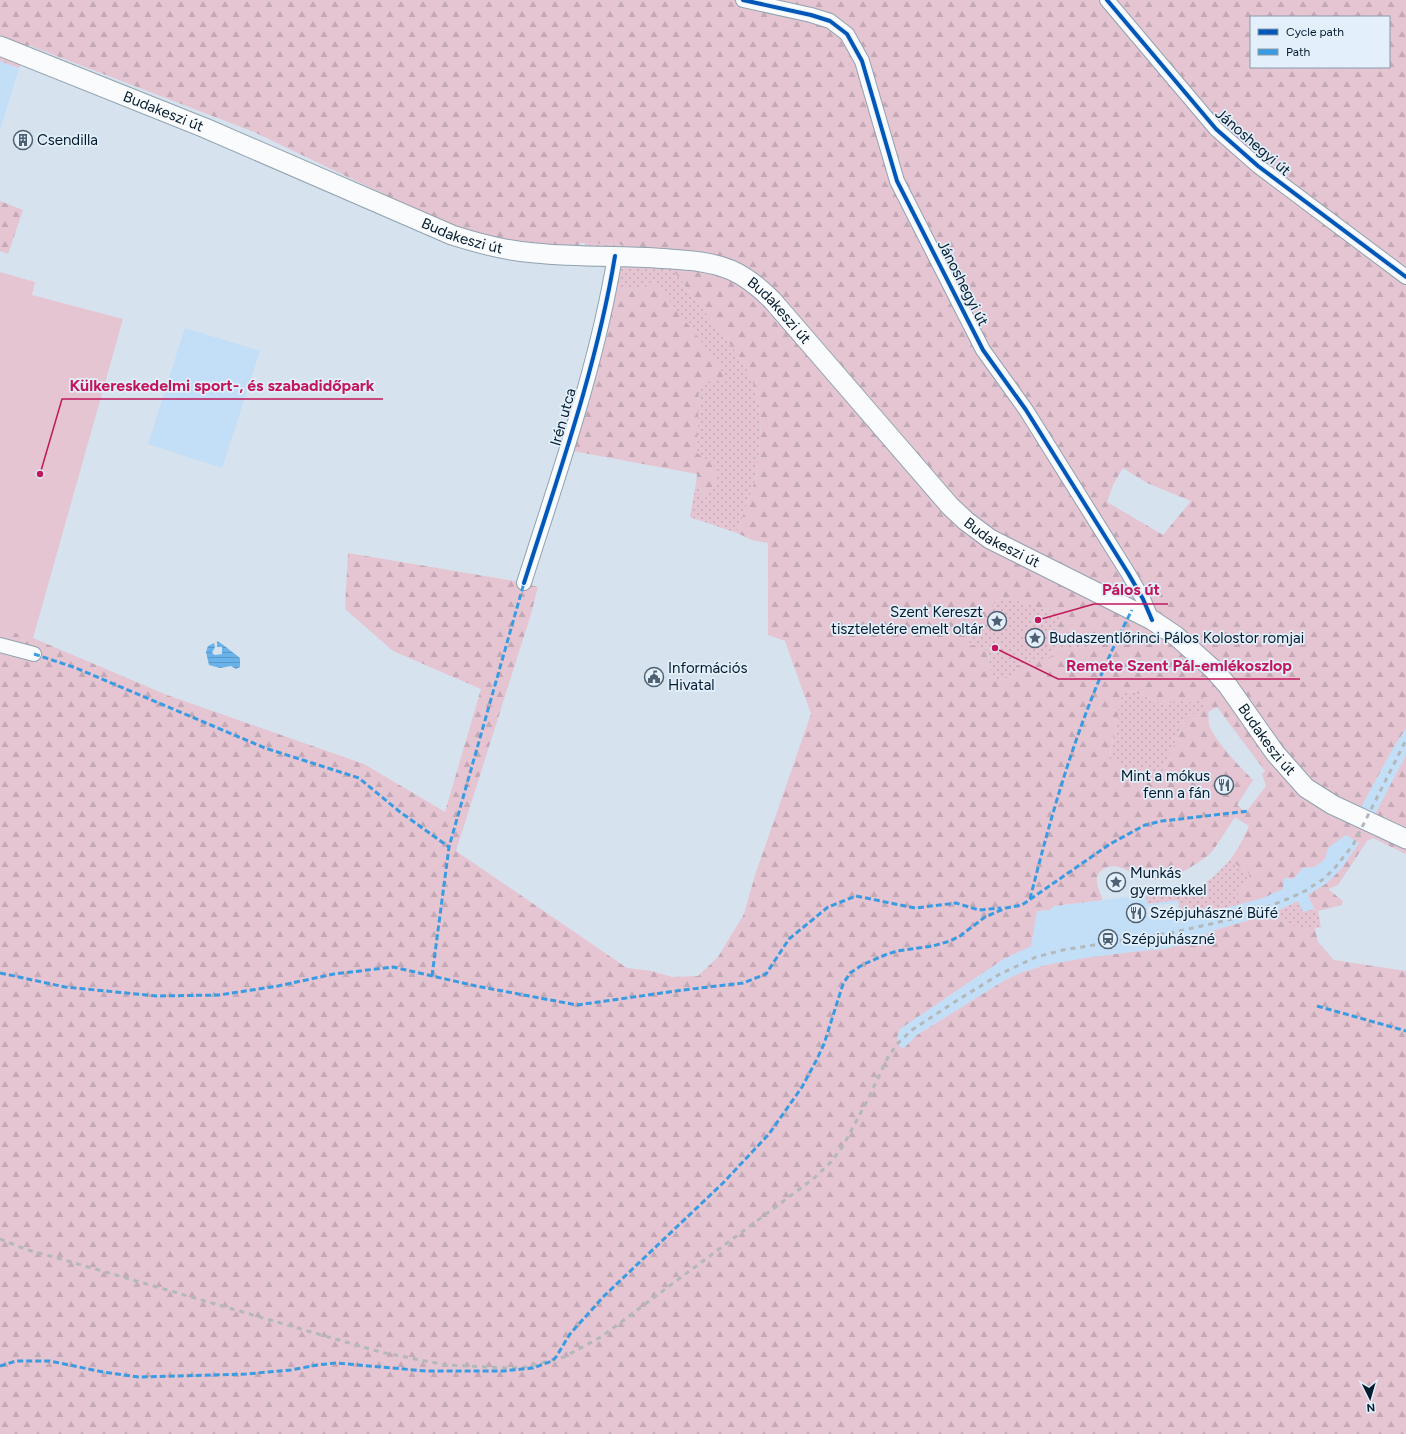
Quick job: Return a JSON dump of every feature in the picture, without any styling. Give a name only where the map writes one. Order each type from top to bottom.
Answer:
[{"type":"main road","name":"Budakeszi út","points":[[0,46],[205,128],[452,235],[512,251],[701,261],[731,270],[747,279],[772,300],[950,506],[966,521],[983,534],[1003,546],[1138,605],[1152,620],[1176,636],[1213,669],[1228,686],[1274,753],[1306,788],[1333,805],[1406,839]]},
{"type":"street","name":"Jánoshegyi út","points":[[743,0],[811,15],[830,21],[847,34],[862,62],[897,181],[983,350],[1026,410],[1128,573],[1138,605]]},
{"type":"street","name":"Jánoshegyi út","points":[[1107,0],[1216,129],[1258,166],[1406,277]]},
{"type":"street","name":"Irén utca","points":[[524,583],[624,256]]},
{"type":"street","points":[[0,644],[34,654]]},
{"type":"shaded area","points":[[0,61],[19,68],[0,130]]},
{"type":"shaded area","points":[[185,328],[260,351],[222,468],[148,444]]},
{"type":"shaded area","points":[[1406,728],[1406,755],[1373,818],[1359,811],[1392,750]]},
{"type":"shaded area","points":[[1346,835],[1359,843],[1341,869],[1327,883],[1308,895],[1314,909],[1303,913],[1298,901],[1271,914],[1215,930],[1190,942],[1165,949],[1132,952],[1045,965],[1023,972],[1005,980],[917,1035],[904,1048],[900,1047],[897,1038],[900,1029],[1002,960],[1030,946],[1037,911],[1050,910],[1054,906],[1146,895],[1148,904],[1178,900],[1212,911],[1263,898],[1284,878],[1293,879],[1303,868],[1315,867],[1325,859],[1328,848]],"holes":[[[1177,903],[1178,915],[1148,918],[1147,906]]]},
{"type":"green space","points":[[0,0],[1406,0],[1406,728],[1392,750],[1359,811],[1373,818],[1406,755],[1406,854],[1373,838],[1367,841],[1338,885],[1328,889],[1343,901],[1342,905],[1318,911],[1314,909],[1308,895],[1327,883],[1341,869],[1359,843],[1346,835],[1328,848],[1325,859],[1315,867],[1303,868],[1293,879],[1284,878],[1283,889],[1263,898],[1241,904],[1238,894],[1247,882],[1250,874],[1230,860],[1240,845],[1249,826],[1235,817],[1209,855],[1193,866],[1179,873],[1157,880],[1142,878],[1117,866],[1108,867],[1102,870],[1097,877],[1098,886],[1103,900],[1054,906],[1050,910],[1037,911],[1031,946],[1002,960],[900,1029],[897,1038],[900,1047],[904,1048],[917,1035],[1005,980],[1023,972],[1046,965],[1085,958],[1165,949],[1190,942],[1215,930],[1271,914],[1292,925],[1315,928],[1318,942],[1334,960],[1406,971],[1406,1434],[0,1434],[0,628],[33,638],[167,695],[364,764],[445,812],[481,689],[393,651],[345,609],[348,553],[515,581],[538,587],[531,614],[456,851],[627,968],[652,971],[672,977],[698,976],[718,957],[744,914],[755,875],[811,714],[785,641],[768,635],[768,543],[752,540],[737,533],[756,478],[759,453],[761,422],[758,399],[751,377],[739,356],[657,249],[629,248],[619,244],[581,243],[574,249],[523,245],[454,228],[254,132],[28,45],[19,68],[0,61]],"holes":[[[1123,468],[1147,483],[1191,501],[1163,535],[1107,502],[1113,485]],[[999,598],[1024,602],[1040,608],[1058,611],[1060,620],[1056,630],[1057,636],[1063,640],[1091,642],[1090,647],[1056,649],[1049,660],[1038,660],[1016,666],[1013,677],[998,679],[993,675],[989,668],[989,658],[986,649],[970,645],[969,643],[973,629],[975,626],[986,624],[994,602]],[[1132,691],[1163,705],[1179,700],[1187,703],[1203,697],[1206,708],[1190,716],[1189,720],[1183,723],[1159,780],[1131,774],[1118,762],[1109,759],[1118,716],[1118,704],[1124,693]],[[1217,707],[1265,771],[1262,774],[1266,786],[1246,812],[1237,805],[1253,780],[1229,755],[1213,733],[1209,725],[1208,712]]]},
{"type":"green space","points":[[0,201],[23,210],[8,254],[0,251]]},
{"type":"green space","points":[[585,243],[619,244],[629,248],[657,249],[739,356],[751,377],[758,399],[761,422],[759,453],[756,478],[737,533],[690,517],[696,483],[704,498],[713,464],[697,453],[699,384],[654,280],[641,290],[615,289],[621,268],[582,266]]},
{"type":"green space","points":[[0,272],[35,282],[32,295],[123,319],[33,638],[0,628]]},
{"type":"green space","points":[[653,280],[720,365],[724,379],[699,385],[697,453],[713,464],[718,472],[715,483],[705,499],[696,483],[697,474],[573,451],[615,289],[641,290]]},
{"type":"green space","points":[[999,598],[1024,602],[1040,608],[1058,611],[1060,620],[1056,630],[1079,640],[1091,642],[1090,647],[1056,649],[1049,660],[1038,660],[1016,666],[1014,677],[998,679],[992,674],[990,669],[989,655],[970,645],[969,643],[973,629],[991,610],[994,602]]},
{"type":"green space","points":[[1132,691],[1163,705],[1179,700],[1187,703],[1203,696],[1207,708],[1190,716],[1190,720],[1183,723],[1159,780],[1131,774],[1118,762],[1109,760],[1118,716],[1118,704],[1124,693]]},
{"type":"green space","points":[[1230,860],[1250,874],[1247,882],[1238,894],[1241,904],[1212,911],[1181,915],[1178,900],[1147,904],[1146,895],[1190,890],[1206,883]]},
{"type":"green space","points":[[1298,901],[1303,912],[1314,909],[1318,911],[1321,927],[1307,929],[1301,928],[1289,924],[1271,914]]},
{"type":"water","points":[[217,641],[240,658],[240,667],[236,669],[231,666],[220,668],[209,665],[206,652],[208,646],[214,643],[215,647],[212,653],[215,655],[222,654],[222,647],[217,647]]},
{"type":"railway","points":[[0,1239],[28,1250],[380,1352],[446,1365],[508,1368],[525,1367],[564,1357],[601,1337],[813,1179],[830,1163],[843,1146],[888,1057],[898,1043],[912,1030],[953,1003],[1000,974],[1036,957],[1063,950],[1175,932],[1241,917],[1290,898],[1305,891],[1322,880],[1334,869],[1353,845],[1406,740]]},
{"type":"marked path","points":[[432,976],[449,847],[524,583]]},
{"type":"marked path","points":[[1030,899],[1050,824],[1072,751],[1099,679],[1132,610]]},
{"type":"marked path","points":[[34,654],[76,668],[265,748],[359,778],[400,812],[449,847]]},
{"type":"marked path","points":[[0,1366],[16,1361],[50,1361],[103,1372],[139,1377],[246,1374],[291,1370],[336,1363],[426,1371],[503,1371],[533,1368],[552,1361],[570,1334],[604,1296],[723,1183],[769,1134],[802,1087],[816,1061],[824,1044],[843,984],[850,973],[864,964],[897,951],[933,946],[950,941],[960,936],[985,917],[1006,908],[1022,905],[1110,844],[1145,825],[1162,821],[1249,811]]},
{"type":"marked path","points":[[0,973],[65,987],[157,996],[219,995],[278,986],[334,974],[393,967],[476,986],[577,1005],[743,983],[766,974],[789,939],[828,907],[856,896],[915,908],[956,903],[979,910],[1001,908]]},
{"type":"marked path","points":[[1317,1006],[1406,1031]]},
{"type":"cycle path","points":[[743,0],[811,15],[830,21],[847,34],[862,61],[897,181],[983,350],[1026,410],[1128,573],[1143,599],[1152,620]]},
{"type":"cycle path","points":[[1107,0],[1216,129],[1258,166],[1406,277]]},
{"type":"cycle path","points":[[524,583],[576,421],[598,338],[615,256]]},
{"type":"place","name":"Csendilla","points":[[23,140]]},
{"type":"place","name":"Külkereskedelmi sport-, és szabadidőpark","points":[[40,474]]},
{"type":"place","name":"Pálos út","points":[[1038,620]]},
{"type":"place","name":"Szent Kereszt tiszteletére emelt oltár","points":[[997,621]]},
{"type":"place","name":"Budaszentlőrinci Pálos Kolostor romjai","points":[[1035,638]]},
{"type":"place","name":"Remete Szent Pál-emlékoszlop","points":[[995,648]]},
{"type":"place","name":"Információs Hivatal","points":[[654,677]]},
{"type":"place","name":"Mint a mókus fenn a fán","points":[[1224,785]]},
{"type":"place","name":"Munkás gyermekkel","points":[[1116,882]]},
{"type":"place","name":"Szépjuhászné Büfé","points":[[1136,913]]},
{"type":"place","name":"Szépjuhászné","points":[[1108,939]]}]
